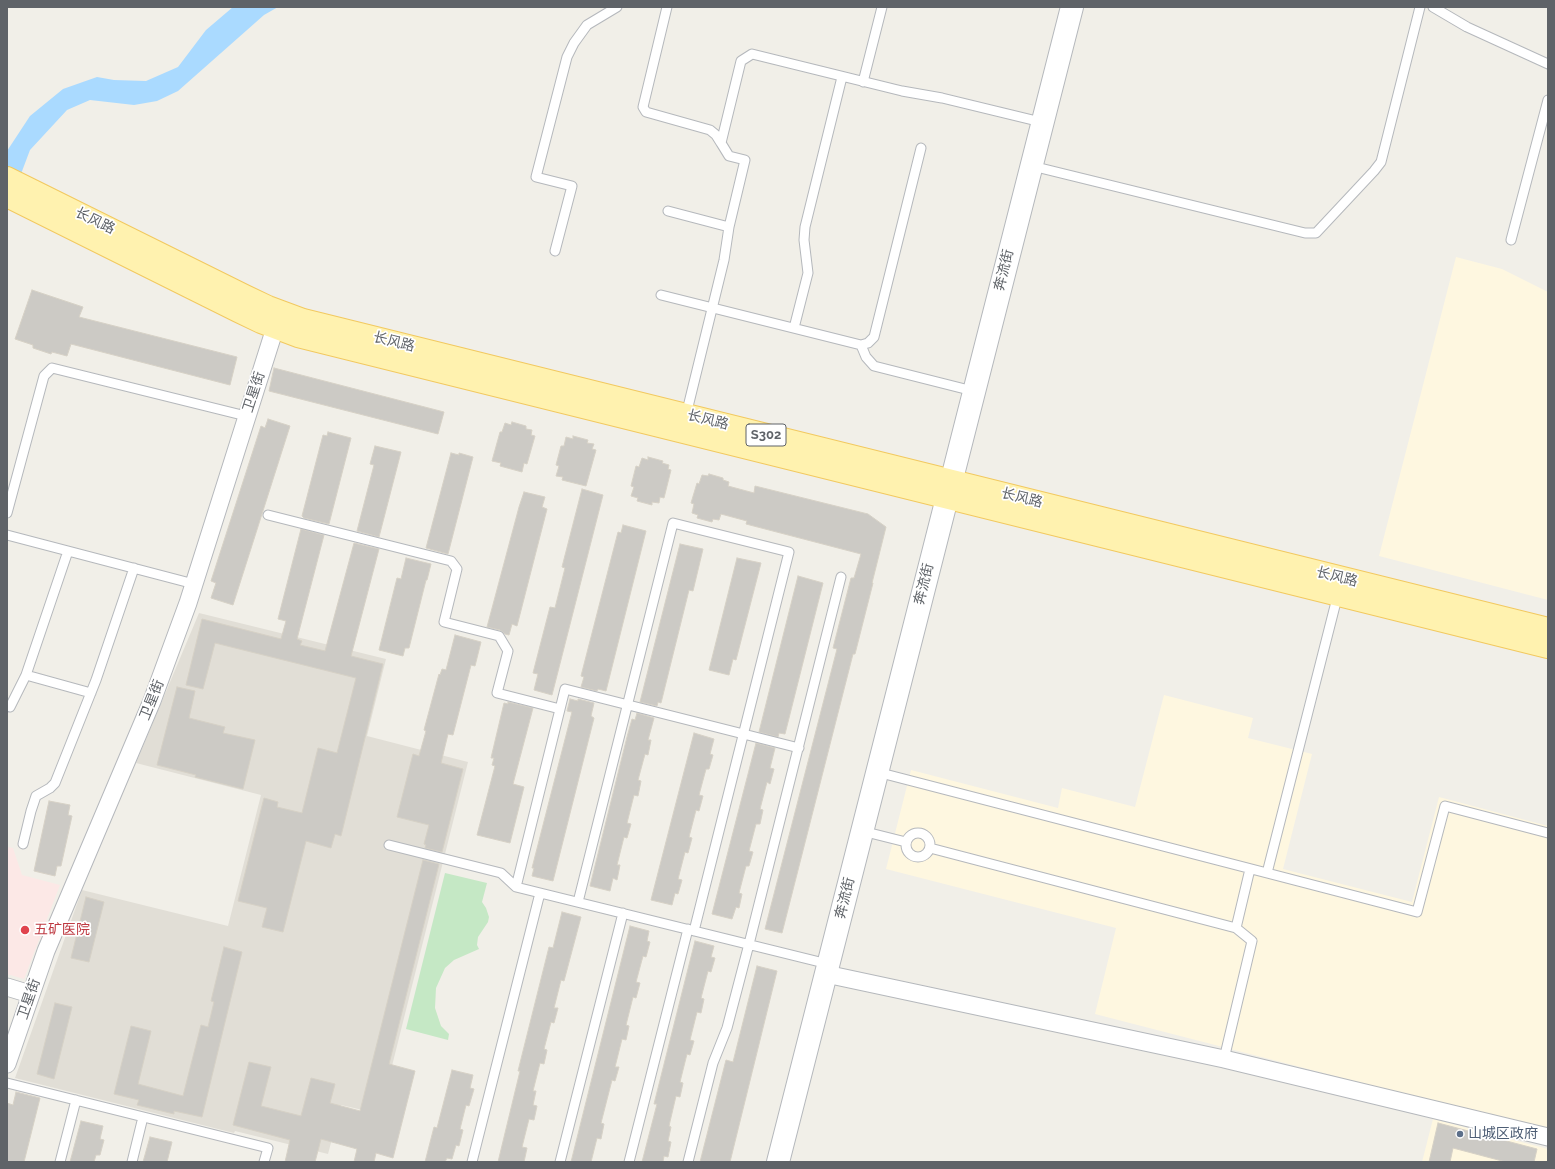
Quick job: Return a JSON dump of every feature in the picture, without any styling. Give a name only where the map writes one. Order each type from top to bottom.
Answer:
[{"type":"main road","name":"长风路","points":[[7,178],[245,296],[303,320],[686,415],[949,489],[1338,594],[1548,647]]},
{"type":"main road","name":"长风路","points":[[7,196],[238,311],[275,328],[298,336],[1548,629]]},
{"type":"street","name":"奔流街","points":[[778,1162],[1030,165],[1072,7]]},
{"type":"street","name":"卫星街","points":[[7,1064],[46,951],[152,701],[194,584],[275,328]]},
{"type":"street","points":[[827,969],[1224,1059],[1548,1137]]},
{"type":"street","points":[[7,987],[30,994]]},
{"type":"lane","points":[[555,251],[572,186],[536,177],[568,57],[574,43],[587,25],[617,7]]},
{"type":"lane","points":[[667,7],[643,107],[646,112],[710,130],[716,135],[729,156],[745,160],[729,227],[724,260],[686,415]]},
{"type":"lane","points":[[863,82],[882,7]]},
{"type":"lane","points":[[1030,165],[1305,233],[1316,233],[1381,162],[1420,7]]},
{"type":"lane","points":[[1433,7],[1467,27],[1548,64]]},
{"type":"lane","points":[[721,143],[741,61],[752,54],[902,92],[942,98],[1042,122]]},
{"type":"lane","points":[[794,328],[808,272],[804,240],[805,227],[842,77]]},
{"type":"lane","points":[[1511,240],[1548,100]]},
{"type":"lane","points":[[661,295],[861,345],[868,344],[874,337],[921,148]]},
{"type":"lane","points":[[668,211],[729,227]]},
{"type":"lane","points":[[861,345],[866,357],[874,366],[973,391]]},
{"type":"lane","points":[[7,513],[44,376],[52,368],[246,416]]},
{"type":"lane","points":[[268,515],[451,561],[457,570],[444,622],[499,636],[508,651],[497,693],[560,709]]},
{"type":"lane","points":[[578,902],[673,523],[789,552],[743,734],[629,1162]]},
{"type":"lane","points":[[7,535],[194,584]]},
{"type":"lane","points":[[10,707],[26,675],[68,551]]},
{"type":"lane","points":[[23,844],[33,802],[36,796],[50,788],[55,783],[91,693],[134,568]]},
{"type":"lane","points":[[688,1162],[713,1063],[727,1028],[749,944],[841,577]]},
{"type":"lane","points":[[1267,873],[1338,594]]},
{"type":"lane","points":[[26,675],[91,693]]},
{"type":"lane","points":[[516,887],[565,689],[799,748]]},
{"type":"lane","points":[[877,772],[1417,912],[1445,806],[1548,833]]},
{"type":"lane","points":[[862,831],[906,842]]},
{"type":"lane","points":[[914,833],[923,834],[930,840],[930,848],[927,854],[918,858],[906,850],[906,842],[914,833]]},
{"type":"lane","points":[[389,845],[501,873],[516,887],[749,944],[827,969]]},
{"type":"lane","points":[[930,848],[1236,928],[1252,941],[1224,1059]]},
{"type":"lane","points":[[1236,928],[1250,869]]},
{"type":"lane","points":[[472,1162],[540,893]]},
{"type":"lane","points":[[560,1162],[623,913]]},
{"type":"lane","points":[[7,1083],[268,1148],[264,1162]]},
{"type":"lane","points":[[60,1162],[76,1100]]},
{"type":"lane","points":[[132,1162],[143,1117]]},
{"type":"shaded area","points":[[1456,257],[1502,269],[1548,292],[1548,600],[1379,556]]},
{"type":"shaded area","points":[[199,613],[386,659],[367,736],[468,762],[380,1114],[341,1105],[328,1154],[235,1131],[234,1133],[15,1078],[82,890],[228,926],[261,795],[136,763]]},
{"type":"shaded area","points":[[1164,695],[1253,718],[1248,738],[1312,754],[1283,869],[1412,902],[1439,797],[1548,826],[1548,1131],[1095,1014],[1116,928],[886,869],[911,770],[1058,808],[1062,788],[1135,807]]},
{"type":"shaded area","name":"五矿医院","points":[[7,847],[13,848],[22,875],[60,885],[24,979],[7,974]]},
{"type":"shaded area","name":"山城区政府","points":[[1433,1119],[1548,1149],[1548,1162],[1422,1162]]},
{"type":"green space","points":[[445,873],[487,883],[482,902],[489,917],[488,922],[478,937],[477,945],[479,949],[454,960],[445,968],[436,988],[435,1008],[441,1026],[449,1034],[448,1040],[406,1029]]},
{"type":"water","points":[[233,7],[278,7],[264,15],[178,91],[157,101],[134,105],[90,100],[67,110],[30,150],[7,211],[7,151],[30,116],[63,89],[97,77],[114,80],[146,81],[178,67],[206,30]]},
{"type":"building","points":[[32,290],[83,307],[79,317],[237,357],[230,385],[71,344],[67,356],[52,352],[51,354],[33,348],[33,345],[15,339]]},
{"type":"building","points":[[274,368],[444,412],[438,434],[269,391]]},
{"type":"building","points":[[268,419],[290,426],[233,605],[211,598],[216,583],[211,581],[261,426],[265,428]]},
{"type":"building","points":[[512,422],[526,426],[526,429],[532,430],[531,435],[535,436],[527,464],[524,463],[522,472],[500,466],[501,463],[492,461],[500,432],[502,432],[505,423],[511,425]]},
{"type":"building","points":[[328,432],[351,438],[329,524],[304,518],[302,516],[323,435],[327,436]]},
{"type":"building","points":[[573,436],[588,440],[587,443],[594,444],[592,449],[596,450],[586,486],[562,480],[563,477],[556,476],[559,466],[556,465],[561,446],[564,446],[566,437],[573,439]]},
{"type":"building","points":[[375,446],[401,452],[379,537],[357,531],[374,465],[370,464]]},
{"type":"building","points":[[451,453],[459,455],[459,453],[473,457],[448,554],[426,548]]},
{"type":"building","points":[[648,457],[663,461],[662,463],[669,465],[668,469],[671,470],[664,498],[660,497],[659,503],[652,502],[652,505],[637,501],[638,498],[631,496],[634,487],[631,486],[636,466],[639,467],[642,458],[648,460]]},
{"type":"building","points":[[709,474],[723,478],[723,480],[729,482],[728,486],[754,493],[755,486],[868,514],[886,527],[855,654],[853,654],[782,933],[765,929],[837,649],[833,648],[851,578],[854,578],[861,554],[746,524],[747,521],[721,514],[719,520],[713,519],[712,522],[697,518],[698,515],[692,513],[694,504],[691,503],[697,483],[699,484],[702,475],[708,476]]},
{"type":"building","points":[[582,489],[603,495],[552,695],[534,690],[538,674],[533,673],[550,607],[555,608],[565,568],[562,567]]},
{"type":"building","points":[[524,492],[545,497],[542,507],[547,509],[517,626],[512,624],[509,635],[500,630],[487,627]]},
{"type":"building","points":[[623,525],[646,531],[606,691],[598,689],[597,691],[581,687],[584,677],[581,676],[618,532],[621,533]]},
{"type":"building","points":[[301,529],[324,535],[297,639],[302,641],[300,645],[325,651],[354,543],[379,549],[351,656],[383,664],[341,836],[335,834],[331,848],[306,841],[283,932],[262,927],[267,908],[238,901],[264,798],[278,802],[277,807],[302,813],[318,748],[337,753],[356,678],[215,643],[203,689],[186,685],[202,619],[281,639],[286,621],[278,619]]},
{"type":"building","points":[[680,544],[703,549],[693,591],[689,590],[661,703],[658,702],[657,706],[640,702]]},
{"type":"building","points":[[406,558],[431,564],[409,648],[405,648],[403,656],[379,650],[397,578],[401,579]]},
{"type":"building","points":[[737,558],[761,563],[736,660],[733,659],[729,675],[709,670]]},
{"type":"building","points":[[798,576],[823,583],[785,734],[779,733],[778,737],[759,732]]},
{"type":"building","points":[[455,635],[481,642],[475,666],[471,665],[453,735],[448,734],[441,763],[463,769],[442,852],[425,848],[426,845],[424,844],[429,825],[397,817],[413,754],[419,756],[426,731],[424,730],[439,674],[440,675],[442,669],[446,670]]},
{"type":"building","points":[[177,687],[195,691],[189,718],[225,727],[223,733],[255,740],[243,789],[195,777],[196,775],[157,765]]},
{"type":"building","points":[[570,699],[578,701],[578,699],[594,703],[591,716],[594,718],[553,881],[532,876],[534,868],[532,868],[572,712],[567,711]]},
{"type":"building","points":[[508,702],[533,708],[513,784],[524,787],[510,843],[477,835],[495,766],[492,765],[494,758],[491,758],[504,703],[508,704]]},
{"type":"building","points":[[637,713],[654,718],[648,740],[651,740],[648,755],[645,754],[638,780],[641,781],[638,796],[634,795],[627,823],[631,824],[627,838],[624,837],[617,865],[620,865],[617,880],[613,878],[610,891],[590,886],[627,737],[632,719],[635,720]]},
{"type":"building","points":[[694,733],[714,739],[710,754],[713,755],[709,769],[706,769],[699,795],[703,796],[699,811],[696,810],[689,837],[692,838],[688,853],[685,852],[678,879],[682,880],[678,894],[675,893],[672,905],[651,900]]},
{"type":"building","points":[[756,743],[775,748],[770,768],[774,769],[770,784],[767,782],[760,809],[763,810],[760,824],[756,824],[749,851],[753,852],[749,866],[746,866],[739,893],[742,894],[739,908],[736,907],[732,919],[712,914]]},
{"type":"building","points":[[49,801],[70,805],[68,815],[72,816],[61,866],[57,866],[55,876],[34,871]]},
{"type":"building","points":[[423,860],[439,864],[389,1064],[415,1071],[393,1158],[376,1153],[374,1162],[354,1162],[357,1149],[321,1139],[315,1162],[285,1162],[290,1140],[233,1125],[249,1062],[271,1067],[261,1106],[301,1116],[311,1078],[335,1084],[330,1103],[360,1111]]},
{"type":"building","points":[[86,897],[104,902],[89,962],[71,958]]},
{"type":"building","points":[[562,912],[581,917],[564,981],[561,980],[554,1008],[558,1008],[554,1023],[551,1022],[544,1049],[547,1050],[544,1064],[540,1063],[533,1091],[536,1091],[533,1105],[537,1106],[534,1120],[529,1119],[522,1147],[527,1148],[524,1162],[498,1162],[520,1071],[518,1071],[549,947],[553,948]]},
{"type":"building","points":[[630,926],[649,931],[647,941],[650,942],[646,957],[643,956],[636,982],[640,983],[636,998],[633,997],[626,1025],[629,1026],[626,1040],[622,1039],[615,1067],[619,1067],[615,1081],[612,1080],[601,1123],[604,1124],[601,1139],[597,1138],[591,1162],[571,1162]]},
{"type":"building","points":[[695,941],[714,946],[711,957],[715,958],[711,972],[708,971],[701,998],[704,999],[701,1013],[697,1012],[690,1040],[694,1041],[690,1055],[687,1054],[680,1082],[683,1083],[680,1097],[676,1096],[669,1126],[671,1127],[668,1141],[671,1142],[668,1157],[664,1156],[663,1162],[642,1162],[657,1104],[654,1104]]},
{"type":"building","points":[[224,947],[242,952],[202,1117],[174,1111],[174,1114],[137,1105],[139,1100],[114,1094],[131,1026],[151,1031],[138,1084],[183,1096],[201,1025],[208,1027],[214,1002],[211,1001]]},
{"type":"building","points":[[757,966],[777,971],[730,1162],[700,1162],[726,1060],[733,1062]]},
{"type":"building","points":[[55,1003],[72,1007],[54,1079],[37,1074]]},
{"type":"building","points":[[452,1070],[473,1075],[470,1088],[474,1089],[469,1106],[466,1105],[460,1129],[463,1130],[459,1146],[456,1145],[452,1159],[447,1158],[445,1162],[425,1162],[434,1127],[437,1128]]},
{"type":"building","points":[[16,1092],[40,1098],[24,1162],[7,1162],[7,1103],[13,1105]]},
{"type":"building","points":[[81,1121],[103,1126],[100,1139],[104,1140],[100,1155],[96,1155],[94,1162],[70,1162]]},
{"type":"building","name":"山城区政府","points":[[1438,1123],[1537,1149],[1534,1162],[1506,1162],[1453,1148],[1450,1162],[1429,1162]]},
{"type":"building","points":[[150,1137],[172,1142],[167,1162],[143,1162]]},
{"type":"place","name":"五矿医院","points":[[25,930]]},
{"type":"place","name":"山城区政府","points":[[1460,1134]]}]
